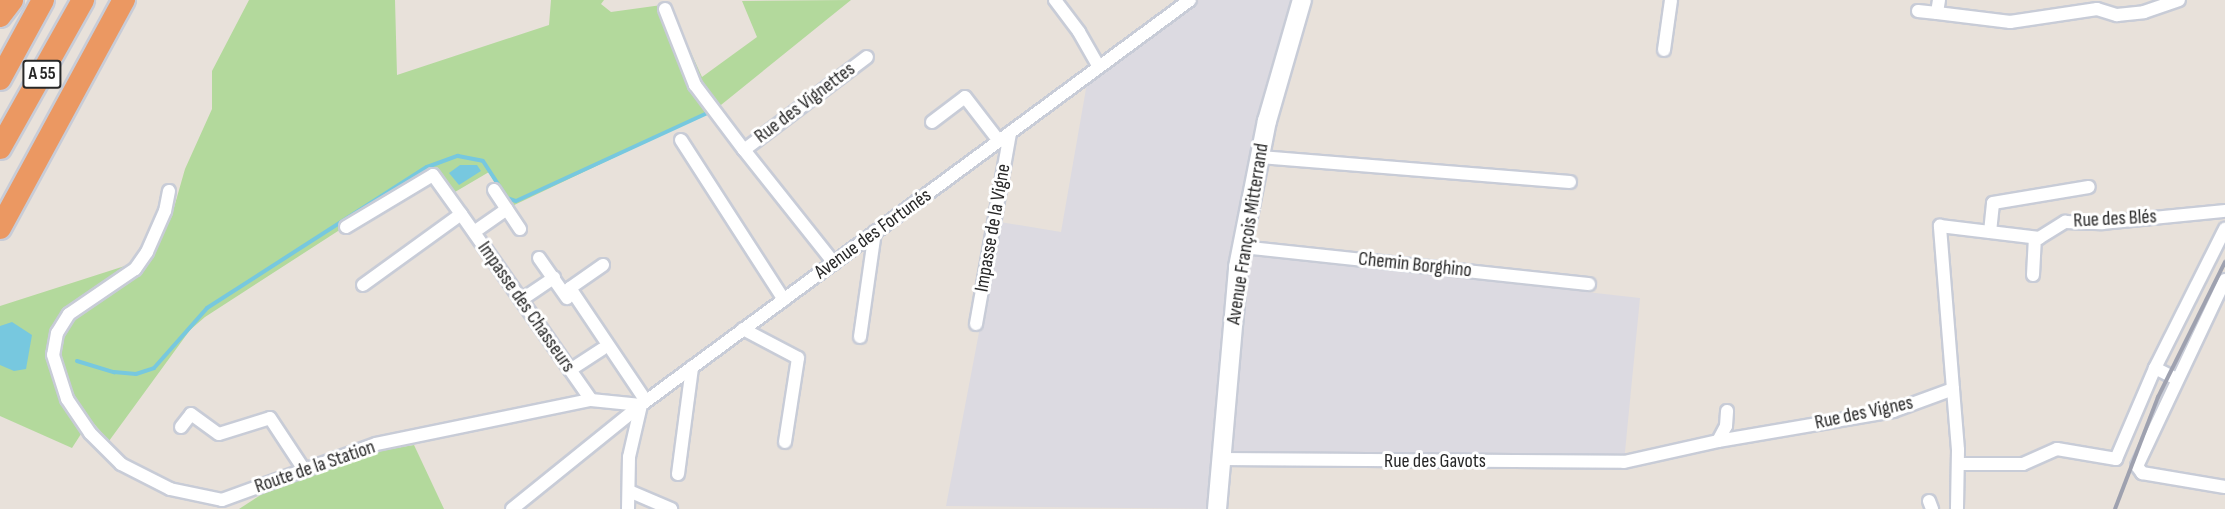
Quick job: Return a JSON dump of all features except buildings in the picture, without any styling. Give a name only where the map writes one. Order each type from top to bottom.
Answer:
[{"type":"highway","points":[[0,16],[12,0]]},
{"type":"highway","name":"A 55","points":[[0,79],[43,0]]},
{"type":"highway","name":"A 55","points":[[0,148],[83,0]]},
{"type":"highway","points":[[0,228],[124,0]]},
{"type":"main road","name":"Avenue François Mitterrand","points":[[1218,509],[1220,459],[1242,247],[1260,157],[1302,0]]},
{"type":"street","points":[[1054,0],[1079,32],[1099,68]]},
{"type":"street","name":"Avenue des Fortunés","points":[[512,509],[644,403],[1190,0]]},
{"type":"street","points":[[1664,50],[1671,0]]},
{"type":"street","points":[[1937,13],[1939,0]]},
{"type":"street","points":[[1918,11],[2010,22],[2097,9],[2117,15],[2144,12],[2179,0]]},
{"type":"street","points":[[665,9],[695,85],[744,150]]},
{"type":"street","name":"Rue des Vignettes","points":[[834,263],[744,150],[867,57]]},
{"type":"street","points":[[932,122],[965,97],[999,141]]},
{"type":"street","name":"Impasse de la Vigne","points":[[976,324],[1010,133]]},
{"type":"street","points":[[681,140],[784,300]]},
{"type":"street","points":[[1260,157],[1570,182]]},
{"type":"street","name":"Impasse des Chasseurs","points":[[346,227],[433,175],[591,400]]},
{"type":"street","points":[[1990,232],[1994,203],[2089,188]]},
{"type":"street","name":"Route de la Station","points":[[169,190],[154,239],[135,268],[69,314],[57,333],[54,365],[67,399],[109,455],[170,489],[222,500],[303,468],[376,444],[591,400],[644,403]]},
{"type":"street","points":[[494,190],[520,229]]},
{"type":"street","points":[[474,232],[507,209]]},
{"type":"street","name":"Rue des Blés","points":[[2035,238],[2065,222],[2102,223],[2225,211]]},
{"type":"street","points":[[363,285],[461,214]]},
{"type":"street","points":[[1957,509],[1958,464],[1940,226],[2035,238],[2032,275]]},
{"type":"street","points":[[1958,464],[2023,464],[2057,449],[2116,459],[2155,368],[2225,229]]},
{"type":"street","points":[[860,337],[875,232]]},
{"type":"street","name":"Chemin Borghino","points":[[1242,247],[1589,284]]},
{"type":"street","points":[[539,258],[567,298]]},
{"type":"street","points":[[603,265],[570,288],[644,403],[629,457],[628,509]]},
{"type":"street","points":[[521,300],[554,278]]},
{"type":"street","points":[[2225,280],[2138,461],[2138,469],[2225,487]]},
{"type":"street","points":[[588,329],[614,367]]},
{"type":"street","points":[[743,329],[798,358],[785,442]]},
{"type":"street","points":[[570,370],[602,349]]},
{"type":"street","points":[[678,474],[692,368]]},
{"type":"street","points":[[2155,368],[2177,379]]},
{"type":"street","name":"Rue des Vignes","points":[[1650,456],[1718,441],[1893,411],[1953,389]]},
{"type":"street","points":[[1718,441],[1726,426],[1727,411]]},
{"type":"street","points":[[181,427],[191,414],[219,434],[270,418],[303,468]]},
{"type":"street","name":"Rue des Gavots","points":[[1220,459],[1624,462],[1650,456]]},
{"type":"street","points":[[629,491],[670,509]]},
{"type":"shaded area","points":[[1199,0],[1296,0],[1241,253],[1640,298],[1624,462],[1220,459],[1217,509],[946,506],[1000,222],[1061,232],[1087,83]]},
{"type":"green space","points":[[249,0],[395,0],[397,75],[549,25],[551,0],[604,0],[601,4],[611,12],[669,4],[702,77],[757,37],[742,1],[851,0],[716,109],[508,208],[489,172],[455,192],[437,167],[205,317],[190,330],[109,441],[76,403],[65,376],[59,344],[70,322],[144,268],[171,218],[185,169],[212,109],[212,71]]},
{"type":"green space","points":[[131,264],[60,317],[50,344],[50,369],[81,434],[72,448],[0,416],[0,306]]},
{"type":"green space","points":[[414,445],[444,509],[239,509],[273,487],[370,452]]},
{"type":"water","points":[[460,165],[477,165],[481,171],[459,185],[449,173]]},
{"type":"water","points":[[12,322],[32,335],[26,369],[14,371],[0,365],[0,326]]},
{"type":"waterway","points":[[77,361],[114,372],[136,374],[154,368],[207,308],[427,167],[458,156],[483,161],[507,198],[516,201],[707,113]]},
{"type":"railway","points":[[2115,509],[2158,397],[2225,262]]}]
